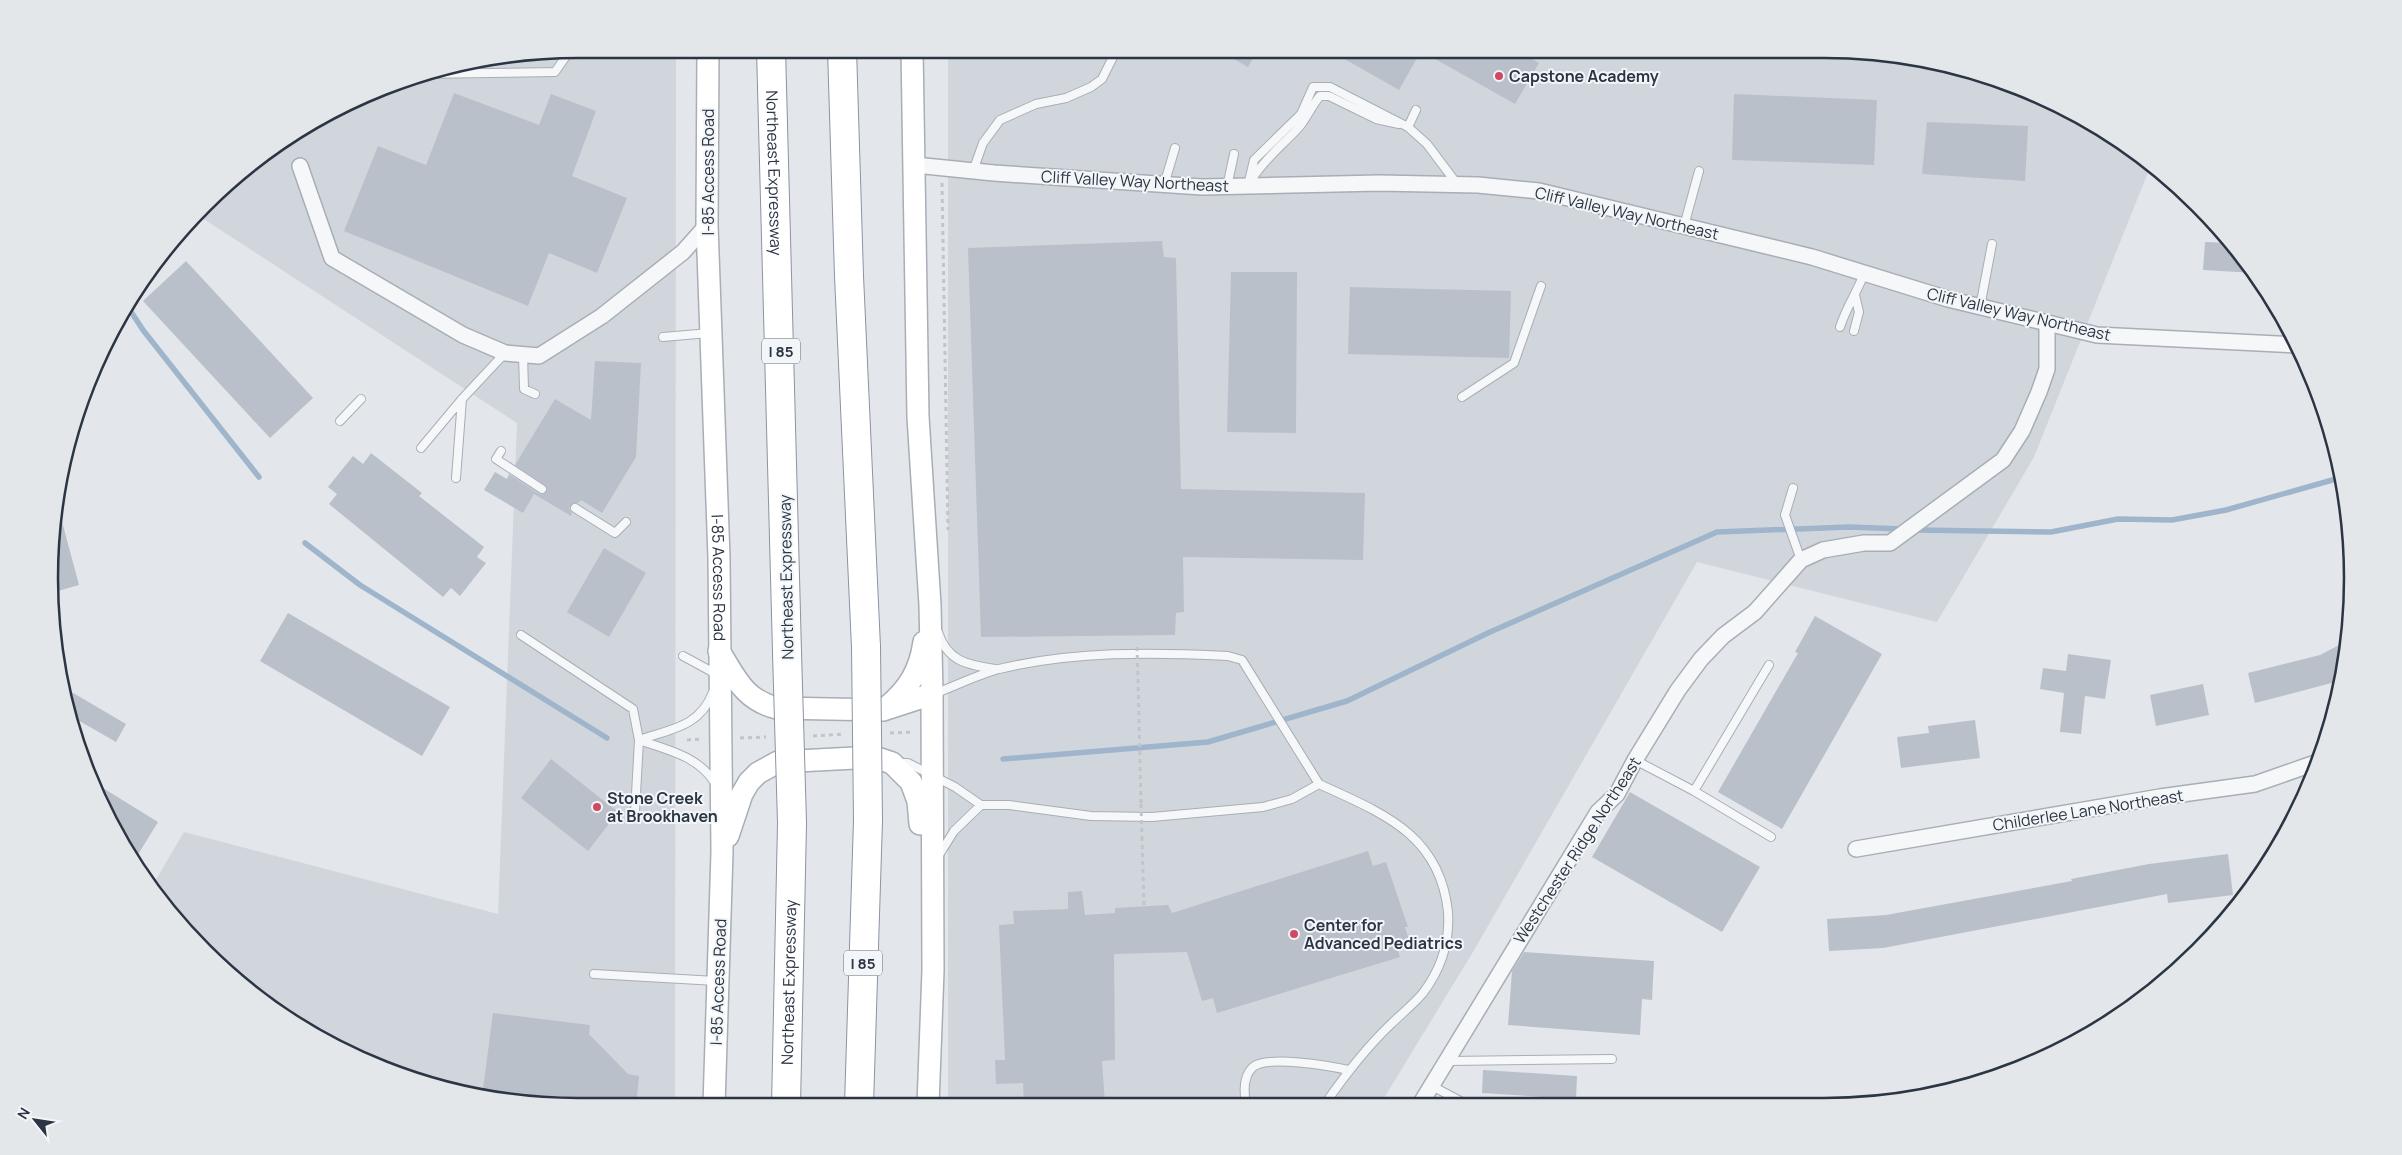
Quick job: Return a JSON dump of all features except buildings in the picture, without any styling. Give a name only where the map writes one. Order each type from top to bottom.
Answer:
[{"type":"highway","name":"Northeast Expressway","points":[[771,58],[792,823],[786,1098]]},
{"type":"highway","name":"I 85","points":[[842,58],[849,276],[866,647],[868,820],[859,1098]]},
{"type":"main road","name":"I-85 Access Road","points":[[708,58],[707,225],[719,558],[722,793],[714,1098]]},
{"type":"main road","points":[[912,58],[918,417],[930,606],[932,694],[933,972],[928,1098]]},
{"type":"main road","points":[[883,710],[903,694],[914,674],[923,650],[930,606]]},
{"type":"main road","points":[[719,651],[747,694],[762,704],[777,708],[883,710],[932,694]]},
{"type":"main road","points":[[722,852],[742,794],[749,782],[765,769],[778,762],[874,757],[892,763],[911,782],[918,801],[933,972]]},
{"type":"street","name":"Cliff Valley Way Northeast","points":[[915,165],[1164,186],[1227,187],[1379,183],[1458,185],[1539,191],[1812,258],[1980,307],[2097,335],[2289,345]]},
{"type":"street","points":[[300,166],[332,258],[463,336],[505,353],[539,356],[602,316],[683,252],[707,225]]},
{"type":"street","name":"Westchester Ridge Northeast","points":[[1424,1098],[1449,1061],[1499,973],[1598,812],[1617,794],[1635,760],[1678,690],[1701,659],[1723,636],[1755,612],[1801,560],[1823,550],[1864,543],[1890,542],[2003,460],[2022,431],[2047,369],[2047,323]]},
{"type":"street","name":"Childerlee Lane Northeast","points":[[1856,849],[2160,797],[2255,784],[2309,765]]},
{"type":"lane","points":[[449,74],[555,72],[564,58]]},
{"type":"lane","points":[[973,171],[983,144],[1000,120],[1036,104],[1066,98],[1091,87],[1102,79],[1112,58]]},
{"type":"lane","points":[[1248,186],[1254,160],[1301,114],[1313,87],[1330,87],[1408,127],[1427,144],[1458,185]]},
{"type":"lane","points":[[1248,186],[1263,162],[1298,127],[1320,96],[1329,96],[1376,119],[1408,127]]},
{"type":"lane","points":[[1408,127],[1416,110]]},
{"type":"lane","points":[[1164,186],[1175,148]]},
{"type":"lane","points":[[1227,187],[1234,154]]},
{"type":"lane","points":[[1684,226],[1699,171]]},
{"type":"lane","points":[[1980,307],[1992,244]]},
{"type":"lane","points":[[1840,327],[1845,310],[1855,296],[1864,274]]},
{"type":"lane","points":[[1462,397],[1514,363],[1541,286]]},
{"type":"lane","points":[[1854,331],[1859,312],[1855,296]]},
{"type":"lane","points":[[663,337],[711,333]]},
{"type":"lane","points":[[421,448],[462,399],[505,353]]},
{"type":"lane","points":[[523,355],[524,389],[535,394]]},
{"type":"lane","points":[[340,421],[361,399]]},
{"type":"lane","points":[[456,478],[462,399]]},
{"type":"lane","points":[[502,451],[496,459],[542,489]]},
{"type":"lane","points":[[1793,488],[1785,515],[1801,560]]},
{"type":"lane","points":[[576,508],[615,533],[626,522]]},
{"type":"lane","points":[[930,606],[940,637],[950,655],[971,665],[997,670]]},
{"type":"lane","points":[[521,635],[633,709],[639,740],[635,812]]},
{"type":"lane","points":[[932,694],[997,670],[1044,660],[1089,655],[1223,655],[1242,660],[1319,784],[1363,804],[1402,826],[1422,844],[1436,866],[1446,892],[1448,919],[1446,948],[1434,977],[1414,1004],[1390,1025],[1348,1070],[1329,1098]]},
{"type":"lane","points":[[639,740],[687,724],[701,715],[709,703],[720,676],[683,656]]},
{"type":"lane","points":[[1694,791],[1769,665]]},
{"type":"lane","points":[[639,740],[697,762],[708,772],[722,793]]},
{"type":"lane","points":[[1635,760],[1694,791],[1770,836]]},
{"type":"lane","points":[[892,763],[908,763],[955,787],[981,805],[1009,804],[1090,816],[1152,817],[1264,807],[1292,799],[1319,784]]},
{"type":"lane","points":[[932,865],[954,831],[981,805]]},
{"type":"lane","points":[[594,974],[718,981]]},
{"type":"lane","points":[[1449,1061],[1612,1059]]},
{"type":"lane","points":[[1245,1098],[1247,1075],[1258,1064],[1274,1062],[1348,1070]]},
{"type":"lane","points":[[1432,1086],[1455,1098]]},
{"type":"path","points":[[1137,647],[1144,906]]},
{"type":"shaded area","points":[[578,58],[676,58],[675,1098],[578,1098],[510,1093],[476,1088],[443,1080],[379,1058],[317,1028],[261,990],[210,945],[155,881],[184,832],[498,914],[517,423],[202,218],[261,165],[317,127],[379,97],[410,85],[476,67],[510,62]]},
{"type":"shaded area","points":[[948,58],[1824,58],[1892,62],[1926,67],[1959,75],[2023,97],[2084,127],[2113,145],[2148,171],[2034,457],[1937,622],[1697,562],[1473,952],[1384,1098],[948,1098]]},
{"type":"waterway","points":[[131,311],[143,330],[259,477]]},
{"type":"waterway","points":[[1915,530],[2051,532],[2118,519],[2172,520],[2226,510],[2335,479]]},
{"type":"waterway","points":[[1003,759],[1208,742],[1347,701],[1490,632],[1717,532],[1849,527],[1903,529]]},
{"type":"waterway","points":[[305,543],[360,585],[607,738]]},
{"type":"place","name":"Capstone Academy","points":[[1499,76]]},
{"type":"place","name":"Stone Creek at Brookhaven","points":[[597,807]]},
{"type":"place","name":"Center for Advanced Pediatrics","points":[[1294,934]]}]
